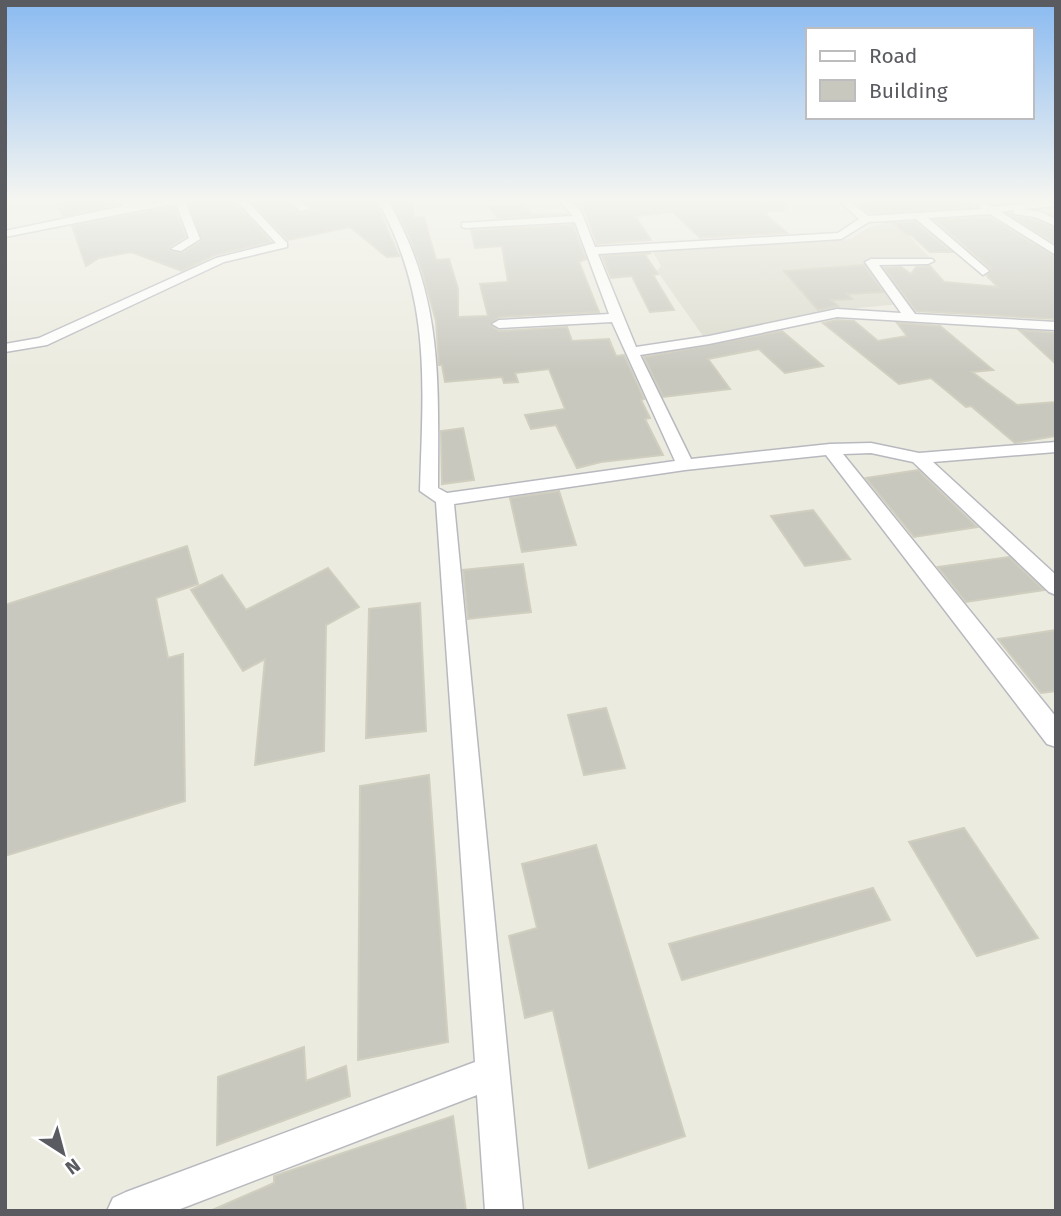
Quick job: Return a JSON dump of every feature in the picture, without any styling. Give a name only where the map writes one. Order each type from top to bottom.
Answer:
[{"type":"street","points":[[5,348],[42,342],[229,258]]},
{"type":"street","points":[[411,258],[428,328],[429,491],[445,499],[685,465],[830,449],[871,448],[919,458],[1056,447]]},
{"type":"street","points":[[593,258],[631,352],[685,465]]},
{"type":"street","points":[[968,258],[983,271]]},
{"type":"street","points":[[909,315],[871,262],[928,261]]},
{"type":"street","points":[[631,352],[709,340],[837,313],[909,315],[1056,326]]},
{"type":"street","points":[[499,324],[617,318]]},
{"type":"street","points":[[830,449],[1056,736]]},
{"type":"street","points":[[919,458],[1056,587]]},
{"type":"street","points":[[445,499],[504,1211]]},
{"type":"street","points":[[126,1211],[492,1072]]},
{"type":"shaded area","points":[[656,258],[930,258],[870,261],[899,304],[828,311],[703,336],[657,271],[661,266]]},
{"type":"building","points":[[83,258],[100,258],[99,258],[86,266]]},
{"type":"building","points":[[146,258],[209,258],[182,271]]},
{"type":"building","points":[[417,258],[449,259],[458,289],[458,317],[488,316],[480,284],[508,282],[504,258],[586,258],[579,262],[599,312],[499,317],[490,325],[499,331],[567,327],[572,341],[609,339],[616,356],[624,355],[644,399],[641,400],[650,418],[645,419],[663,455],[601,462],[577,468],[556,425],[531,429],[525,415],[565,409],[549,369],[515,373],[518,382],[504,383],[502,377],[445,382],[442,365],[439,365],[436,321]]},
{"type":"building","points":[[603,258],[647,258],[658,274],[653,275],[674,310],[650,312],[632,276],[611,278]]},
{"type":"building","points":[[978,258],[1056,258],[1056,319],[916,311],[884,268],[901,267],[911,274],[916,267],[930,266],[944,282],[998,287],[987,276],[991,269]]},
{"type":"building","points":[[864,265],[883,292],[847,294],[852,299],[831,300],[838,306],[818,310],[784,271]]},
{"type":"building","points":[[854,321],[878,341],[907,336],[897,323],[940,326],[993,370],[972,372],[1017,405],[1056,402],[1056,436],[1015,443],[971,406],[966,407],[931,378],[899,384],[823,323]]},
{"type":"building","points":[[1019,330],[1056,333],[1056,364]]},
{"type":"building","points":[[782,331],[823,366],[785,373],[759,349],[708,359],[730,389],[663,397],[644,357]]},
{"type":"building","points":[[463,428],[474,480],[442,484],[441,431]]},
{"type":"building","points":[[918,470],[977,527],[914,537],[866,478]]},
{"type":"building","points":[[559,491],[576,545],[522,552],[510,498]]},
{"type":"building","points":[[813,510],[850,559],[805,566],[771,516]]},
{"type":"building","points":[[187,546],[198,584],[156,598],[168,658],[183,654],[185,801],[5,856],[5,605]]},
{"type":"building","points":[[1009,557],[1044,590],[966,602],[938,567]]},
{"type":"building","points":[[523,564],[531,612],[468,619],[463,570]]},
{"type":"building","points":[[328,568],[359,607],[326,625],[324,751],[255,765],[265,659],[243,671],[191,590],[222,575],[246,610]]},
{"type":"building","points":[[420,603],[426,731],[366,738],[369,609]]},
{"type":"building","points":[[1056,630],[1056,691],[1041,693],[998,639]]},
{"type":"building","points":[[606,708],[625,768],[584,775],[568,715]]},
{"type":"building","points":[[429,775],[448,1042],[358,1060],[360,786]]},
{"type":"building","points":[[964,828],[1038,938],[977,956],[909,842]]},
{"type":"building","points":[[596,845],[685,1136],[589,1168],[553,1010],[525,1018],[509,936],[537,928],[522,864]]},
{"type":"building","points":[[873,888],[890,920],[682,980],[669,944]]},
{"type":"building","points":[[304,1047],[306,1081],[346,1066],[350,1096],[217,1145],[218,1077]]},
{"type":"building","points":[[453,1116],[466,1211],[210,1211],[274,1183],[274,1176]]}]
